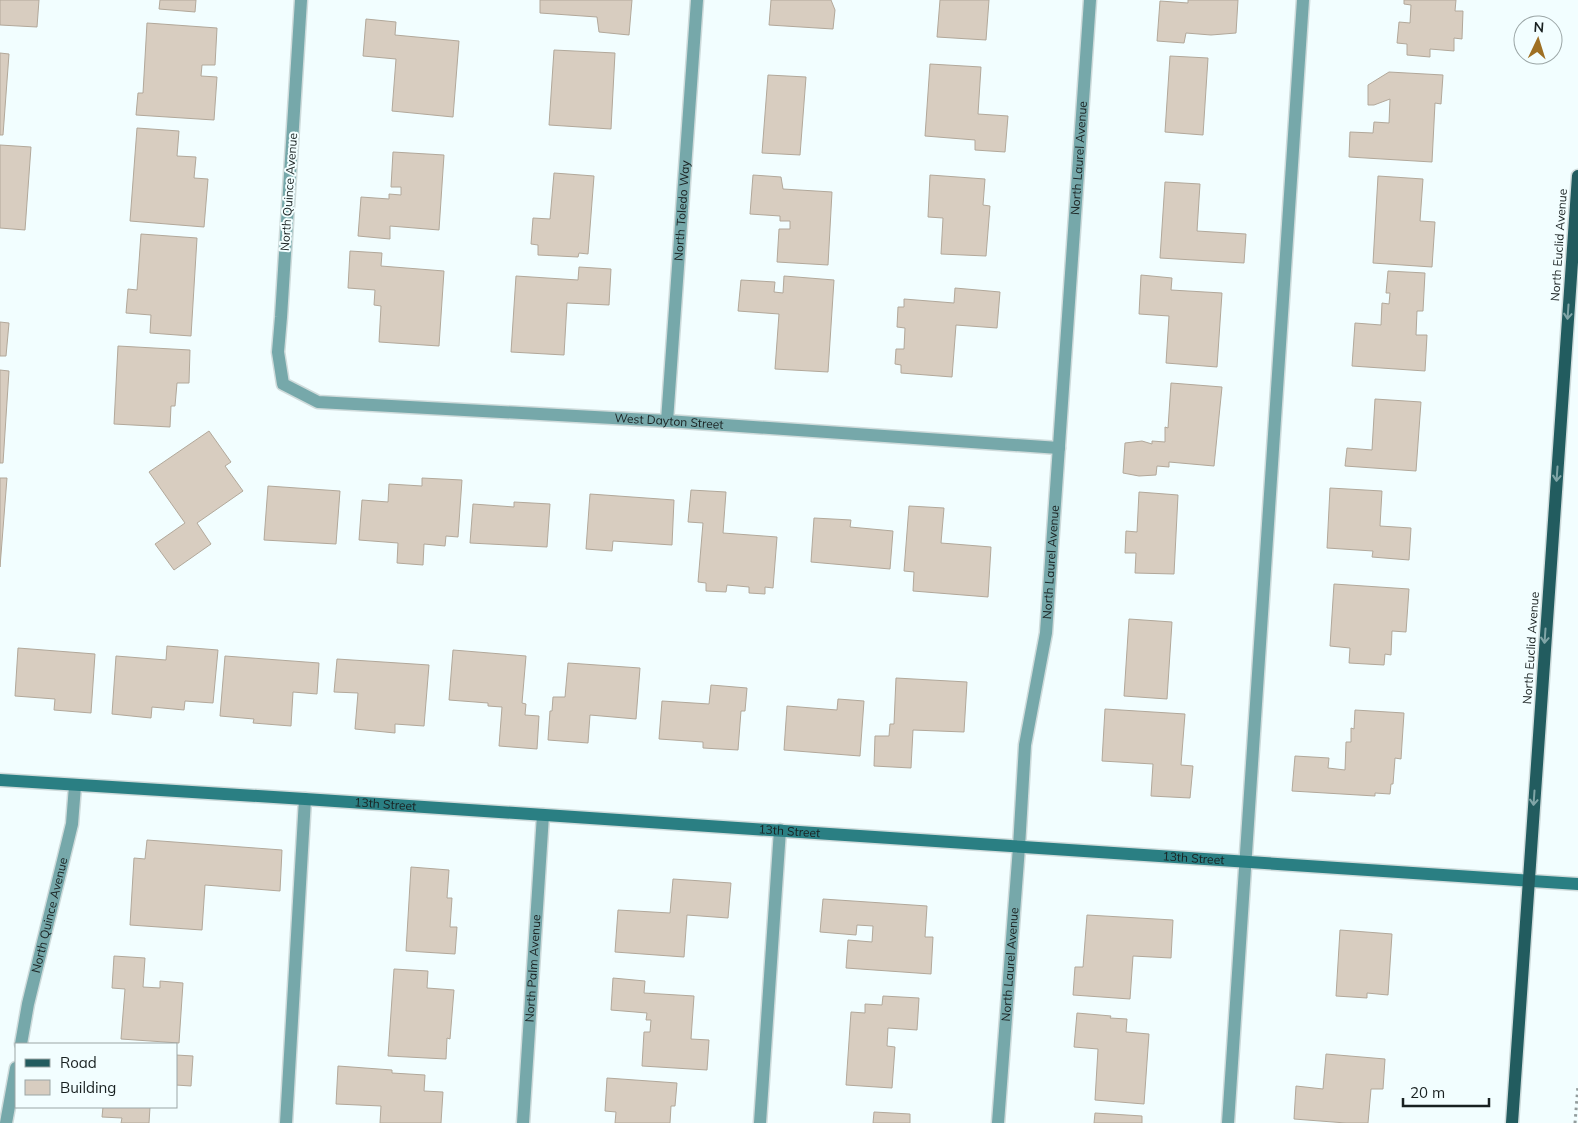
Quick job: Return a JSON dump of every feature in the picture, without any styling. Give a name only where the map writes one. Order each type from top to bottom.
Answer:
[{"type":"main road","name":"North Euclid Avenue","points":[[1512,1123],[1578,176]]},
{"type":"street","name":"North Quince Avenue","points":[[283,384],[278,352],[301,0]]},
{"type":"street","name":"North Toledo Way","points":[[667,421],[697,0]]},
{"type":"street","name":"North Laurel Avenue","points":[[998,1123],[1025,745],[1046,633],[1090,0]]},
{"type":"street","points":[[1228,1123],[1303,0]]},
{"type":"street","name":"West Dayton Street","points":[[283,384],[318,402],[667,421],[1059,448]]},
{"type":"street","name":"13th Street","points":[[0,780],[1578,884]]},
{"type":"street","name":"North Quince Avenue","points":[[21,1043],[28,1004],[72,824],[76,786]]},
{"type":"street","points":[[286,1123],[306,799]]},
{"type":"street","name":"North Palm Avenue","points":[[523,1123],[543,815]]},
{"type":"street","points":[[760,1123],[780,830]]},
{"type":"street","points":[[6,1123],[15,1074]]},
{"type":"path","points":[[1576,1123],[1578,1085]]},
{"type":"building","points":[[0,0],[39,0],[37,27],[0,25]]},
{"type":"building","points":[[160,0],[196,0],[195,12],[159,9]]},
{"type":"building","points":[[540,0],[632,0],[629,35],[599,32],[597,17],[540,13]]},
{"type":"building","points":[[771,0],[831,0],[835,10],[833,29],[769,25]]},
{"type":"building","points":[[940,0],[989,0],[986,40],[937,37]]},
{"type":"building","points":[[1188,0],[1238,0],[1236,33],[1211,35],[1186,33],[1184,43],[1157,41],[1160,1],[1188,3]]},
{"type":"building","points":[[1404,0],[1456,0],[1455,11],[1463,11],[1462,39],[1454,38],[1454,51],[1430,49],[1430,57],[1407,55],[1407,44],[1397,43],[1399,22],[1410,23],[1411,5],[1404,4]]},
{"type":"building","points":[[366,19],[396,22],[395,35],[459,41],[453,117],[392,111],[396,59],[363,56]]},
{"type":"building","points":[[147,23],[217,28],[215,65],[202,65],[201,76],[217,77],[214,120],[136,115],[138,93],[143,93]]},
{"type":"building","points":[[554,50],[615,53],[611,129],[549,125]]},
{"type":"building","points":[[0,53],[9,54],[3,135],[0,135]]},
{"type":"building","points":[[1170,56],[1208,58],[1203,135],[1165,132]]},
{"type":"building","points":[[930,64],[981,67],[978,114],[1008,116],[1005,152],[975,150],[975,140],[925,136]]},
{"type":"building","points":[[1389,72],[1443,75],[1441,104],[1435,103],[1432,162],[1349,157],[1350,132],[1373,133],[1374,122],[1389,123],[1390,99],[1374,105],[1368,105],[1368,85]]},
{"type":"building","points":[[768,75],[806,77],[800,155],[762,153]]},
{"type":"building","points":[[137,128],[179,131],[177,156],[196,157],[194,178],[208,179],[204,227],[130,221]]},
{"type":"building","points":[[0,145],[31,147],[25,230],[0,228]]},
{"type":"building","points":[[393,152],[444,155],[439,230],[390,226],[390,239],[358,236],[361,197],[389,199],[389,194],[401,195],[401,187],[391,187]]},
{"type":"building","points":[[554,173],[594,176],[588,254],[579,253],[578,257],[538,255],[538,245],[531,244],[533,218],[550,219]]},
{"type":"building","points":[[753,175],[781,177],[783,189],[832,192],[828,265],[777,262],[779,229],[790,229],[790,221],[780,221],[780,216],[750,214]]},
{"type":"building","points":[[930,175],[985,179],[983,205],[990,206],[986,256],[941,254],[943,218],[928,217]]},
{"type":"building","points":[[1378,176],[1423,179],[1420,221],[1435,222],[1432,267],[1373,263]]},
{"type":"building","points":[[1165,182],[1200,184],[1197,231],[1246,234],[1244,263],[1160,258]]},
{"type":"building","points":[[141,234],[197,238],[191,336],[150,333],[151,315],[126,313],[128,289],[137,290]]},
{"type":"building","points":[[350,251],[382,253],[381,266],[444,271],[439,346],[379,342],[381,306],[374,305],[375,290],[348,288]]},
{"type":"building","points":[[579,267],[611,269],[609,305],[567,303],[564,355],[511,352],[516,276],[578,280]]},
{"type":"building","points":[[1388,271],[1425,273],[1423,311],[1417,311],[1416,335],[1427,335],[1425,371],[1352,366],[1355,323],[1381,325],[1382,303],[1389,304],[1390,293],[1386,293]]},
{"type":"building","points":[[1141,275],[1172,278],[1171,290],[1222,293],[1217,367],[1166,363],[1169,316],[1139,314]]},
{"type":"building","points":[[784,276],[834,280],[828,372],[775,369],[779,314],[738,311],[741,280],[775,282],[774,292],[783,293]]},
{"type":"building","points":[[955,288],[1000,292],[997,328],[956,325],[952,377],[901,373],[901,365],[895,364],[896,349],[904,349],[905,328],[897,327],[898,307],[904,307],[904,299],[954,303]]},
{"type":"building","points":[[0,322],[9,323],[6,356],[0,356]]},
{"type":"building","points":[[118,346],[190,350],[189,383],[177,383],[175,406],[171,406],[170,427],[114,424]]},
{"type":"building","points":[[0,370],[9,371],[3,463],[0,463]]},
{"type":"building","points":[[1171,383],[1222,387],[1214,466],[1169,462],[1169,467],[1157,466],[1156,475],[1139,476],[1123,473],[1125,443],[1142,441],[1152,444],[1152,441],[1165,442],[1165,427],[1168,428]]},
{"type":"building","points":[[1375,399],[1421,402],[1416,471],[1345,466],[1347,448],[1372,450]]},
{"type":"building","points":[[209,431],[231,462],[225,466],[243,491],[197,523],[211,544],[174,570],[155,544],[185,523],[149,472]]},
{"type":"building","points":[[0,478],[7,478],[0,567]]},
{"type":"building","points":[[422,478],[462,480],[458,537],[446,536],[445,546],[424,544],[423,565],[397,563],[398,543],[359,540],[362,500],[388,502],[389,484],[422,486]]},
{"type":"building","points":[[268,486],[340,491],[336,544],[264,540]]},
{"type":"building","points":[[1330,488],[1382,491],[1380,526],[1411,528],[1409,560],[1372,557],[1373,551],[1327,548]]},
{"type":"building","points":[[691,490],[726,492],[723,533],[777,537],[773,588],[765,587],[765,594],[749,593],[749,587],[727,585],[726,592],[706,591],[706,583],[698,582],[703,523],[688,522]]},
{"type":"building","points":[[1139,492],[1178,495],[1174,574],[1135,573],[1136,553],[1125,553],[1126,531],[1137,532]]},
{"type":"building","points":[[590,494],[674,500],[672,545],[613,541],[612,551],[586,549]]},
{"type":"building","points":[[514,502],[550,504],[547,547],[470,543],[473,504],[514,507]]},
{"type":"building","points":[[909,506],[944,508],[941,543],[991,547],[988,597],[913,591],[914,572],[904,571]]},
{"type":"building","points":[[814,518],[851,520],[850,527],[893,531],[890,569],[811,562]]},
{"type":"building","points":[[1334,584],[1409,589],[1406,632],[1392,631],[1391,655],[1385,654],[1384,665],[1349,663],[1350,648],[1330,646]]},
{"type":"building","points":[[1129,619],[1172,622],[1167,699],[1124,696]]},
{"type":"building","points":[[167,646],[218,650],[213,703],[185,701],[184,710],[152,707],[151,718],[112,714],[116,656],[166,660]]},
{"type":"building","points":[[18,648],[95,654],[91,713],[54,710],[55,699],[15,696]]},
{"type":"building","points":[[453,650],[526,656],[522,703],[526,704],[525,715],[539,716],[537,749],[499,746],[502,707],[488,706],[488,703],[449,700]]},
{"type":"building","points":[[225,656],[319,663],[317,694],[293,692],[291,726],[253,723],[254,719],[220,716]]},
{"type":"building","points":[[337,659],[429,665],[424,726],[395,724],[395,733],[355,729],[358,693],[334,692]]},
{"type":"building","points":[[568,663],[640,668],[636,719],[590,715],[588,743],[548,740],[553,697],[565,697]]},
{"type":"building","points":[[896,678],[967,682],[964,732],[913,730],[911,768],[874,766],[875,736],[889,736],[890,724],[894,724]]},
{"type":"building","points":[[711,685],[747,688],[745,711],[741,711],[738,750],[703,748],[703,742],[659,739],[662,701],[709,704]]},
{"type":"building","points":[[838,699],[864,701],[860,756],[784,750],[787,706],[837,710]]},
{"type":"building","points":[[1105,709],[1185,714],[1181,765],[1193,766],[1190,798],[1151,796],[1153,764],[1102,761]]},
{"type":"building","points":[[1355,710],[1404,713],[1401,759],[1395,758],[1393,784],[1391,784],[1390,794],[1375,793],[1375,796],[1292,791],[1295,756],[1329,758],[1328,768],[1345,770],[1346,742],[1351,742],[1351,728],[1354,729]]},
{"type":"building","points":[[147,840],[282,850],[280,891],[205,885],[202,930],[130,925],[134,858],[145,859]]},
{"type":"building","points":[[411,867],[449,870],[447,898],[452,898],[450,927],[457,927],[455,954],[406,951]]},
{"type":"building","points":[[673,879],[731,883],[728,918],[687,915],[684,957],[615,952],[618,910],[670,913]]},
{"type":"building","points":[[823,899],[927,906],[925,937],[933,937],[931,974],[846,968],[848,940],[872,942],[873,926],[857,925],[856,935],[820,932]]},
{"type":"building","points":[[1087,915],[1173,920],[1171,958],[1133,956],[1130,999],[1073,995],[1075,967],[1083,967]]},
{"type":"building","points":[[1340,930],[1392,934],[1388,995],[1367,993],[1367,998],[1336,996]]},
{"type":"building","points":[[114,956],[145,958],[143,987],[160,988],[160,981],[183,983],[179,1043],[121,1039],[125,989],[112,988]]},
{"type":"building","points":[[394,969],[428,971],[427,988],[454,990],[450,1039],[447,1038],[446,1059],[388,1056]]},
{"type":"building","points":[[613,978],[645,981],[644,993],[694,996],[691,1039],[709,1040],[707,1070],[642,1066],[644,1032],[650,1032],[651,1020],[646,1020],[647,1013],[611,1010]]},
{"type":"building","points":[[883,996],[919,998],[917,1030],[888,1028],[887,1046],[895,1047],[892,1088],[846,1085],[851,1012],[865,1013],[865,1004],[882,1005]]},
{"type":"building","points":[[1077,1013],[1127,1019],[1126,1032],[1149,1034],[1144,1104],[1095,1100],[1098,1049],[1074,1047]]},
{"type":"building","points":[[1326,1054],[1385,1059],[1383,1089],[1371,1089],[1368,1123],[1294,1119],[1296,1086],[1323,1089]]},
{"type":"building","points":[[178,1055],[193,1056],[191,1086],[178,1085]]},
{"type":"building","points":[[338,1066],[392,1070],[392,1073],[425,1075],[424,1091],[443,1092],[441,1123],[380,1123],[381,1106],[336,1104]]},
{"type":"building","points":[[607,1078],[677,1083],[675,1106],[671,1106],[670,1123],[615,1123],[616,1112],[605,1111]]},
{"type":"building","points":[[103,1108],[150,1108],[149,1123],[121,1123],[122,1118],[102,1117]]},
{"type":"building","points":[[874,1112],[910,1114],[910,1123],[873,1123]]},
{"type":"building","points":[[1095,1113],[1142,1116],[1142,1123],[1094,1123]]}]
